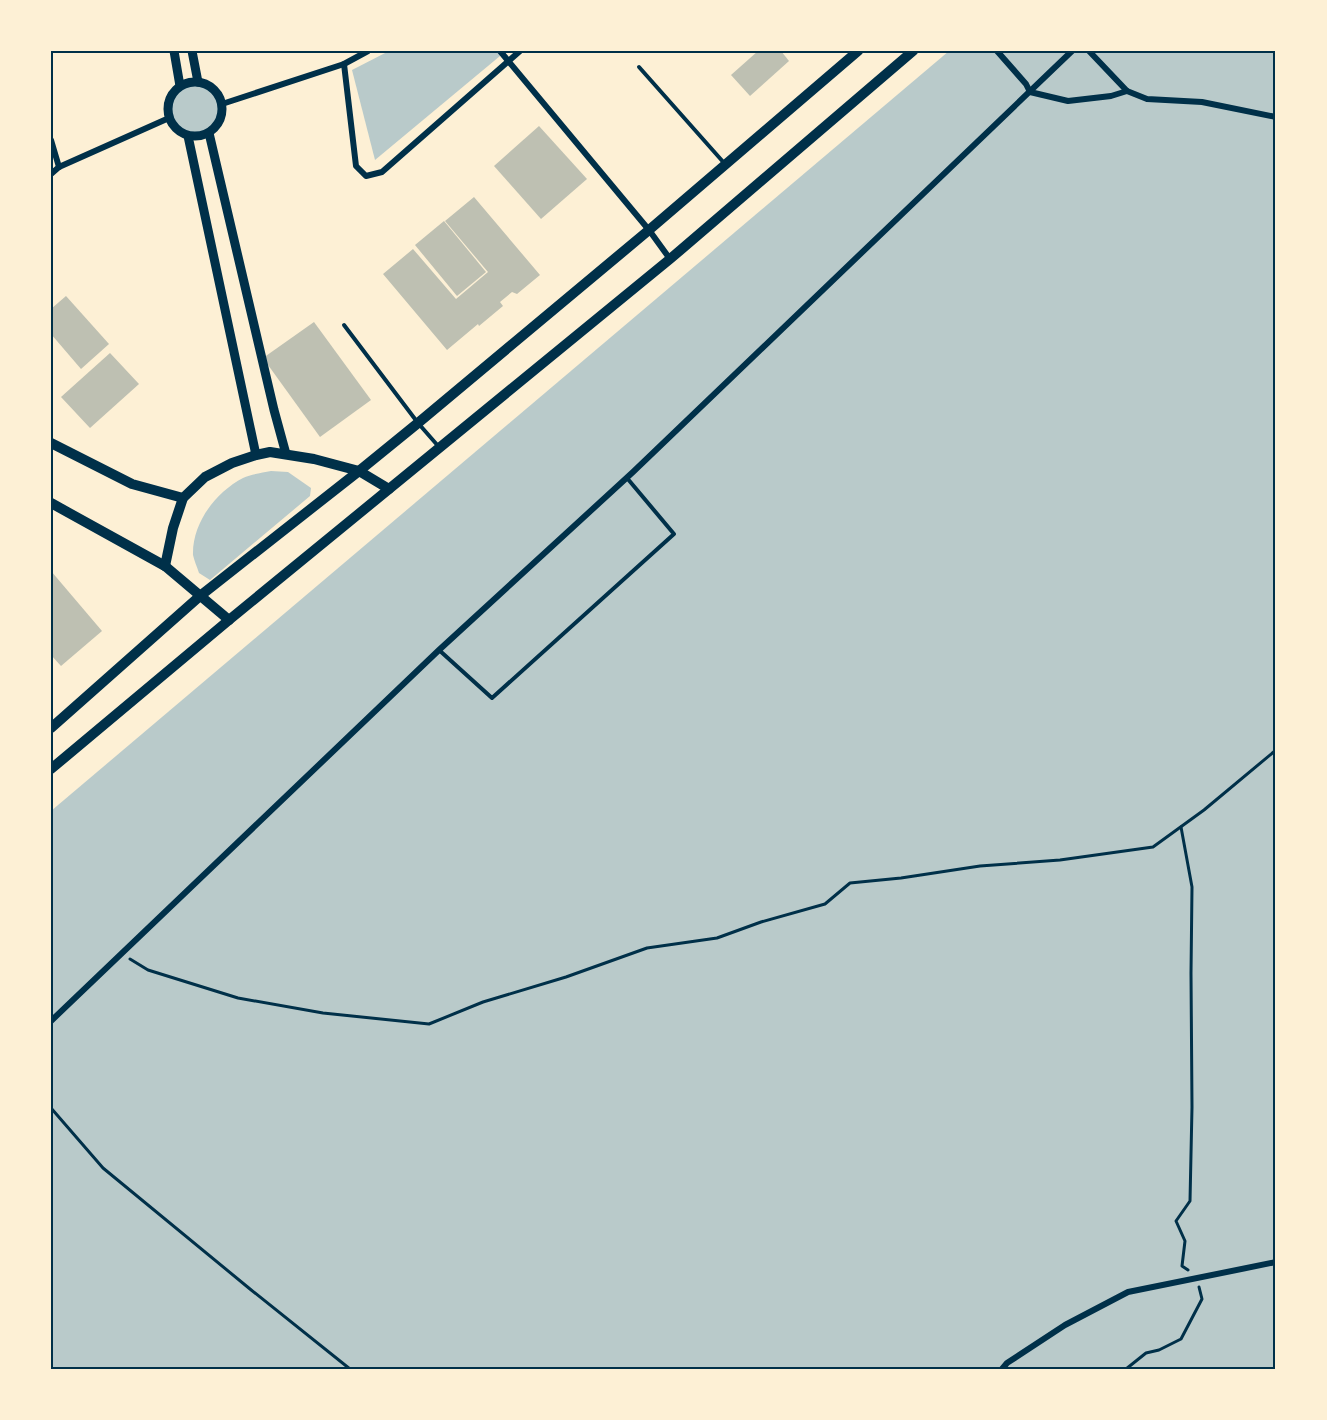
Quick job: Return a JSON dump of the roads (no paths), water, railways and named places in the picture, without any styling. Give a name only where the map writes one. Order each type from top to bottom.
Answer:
[{"type":"main road","points":[[51,728],[200,596],[418,423],[858,51]]},
{"type":"main road","points":[[51,769],[229,620],[670,259],[913,51]]},
{"type":"main road","points":[[51,443],[132,484],[183,498]]},
{"type":"main road","points":[[165,566],[173,528],[183,498],[206,477],[232,463],[270,452],[286,454],[359,471],[389,489]]},
{"type":"main road","points":[[51,503],[165,566],[229,620]]},
{"type":"street","points":[[174,51],[180,86]]},
{"type":"street","points":[[192,51],[198,82]]},
{"type":"street","points":[[222,104],[344,64],[368,51]]},
{"type":"street","points":[[500,51],[649,230],[670,259]]},
{"type":"street","points":[[344,64],[356,166],[366,176],[382,172],[520,51]]},
{"type":"street","points":[[997,51],[1026,84],[1030,92]]},
{"type":"street","points":[[51,1021],[439,650],[627,478],[1072,51]]},
{"type":"street","points":[[1089,51],[1127,91],[1146,99],[1203,102],[1276,117]]},
{"type":"street","points":[[189,82],[198,82],[214,89],[219,96],[222,116],[213,130],[208,133],[202,136],[188,136],[173,126],[169,118],[169,100],[180,86],[189,82]]},
{"type":"street","points":[[1030,92],[1068,101],[1111,96],[1127,91]]},
{"type":"street","points":[[51,174],[59,167],[169,118]]},
{"type":"street","points":[[208,133],[286,454]]},
{"type":"street","points":[[188,136],[256,455]]},
{"type":"street","points":[[51,140],[59,167]]},
{"type":"street","points":[[1002,1369],[1007,1363],[1065,1325],[1128,1292],[1276,1262]]},
{"type":"lane","points":[[639,68],[725,165]]},
{"type":"lane","points":[[344,325],[439,448]]},
{"type":"lane","points":[[439,650],[492,698],[674,534],[627,478]]}]
